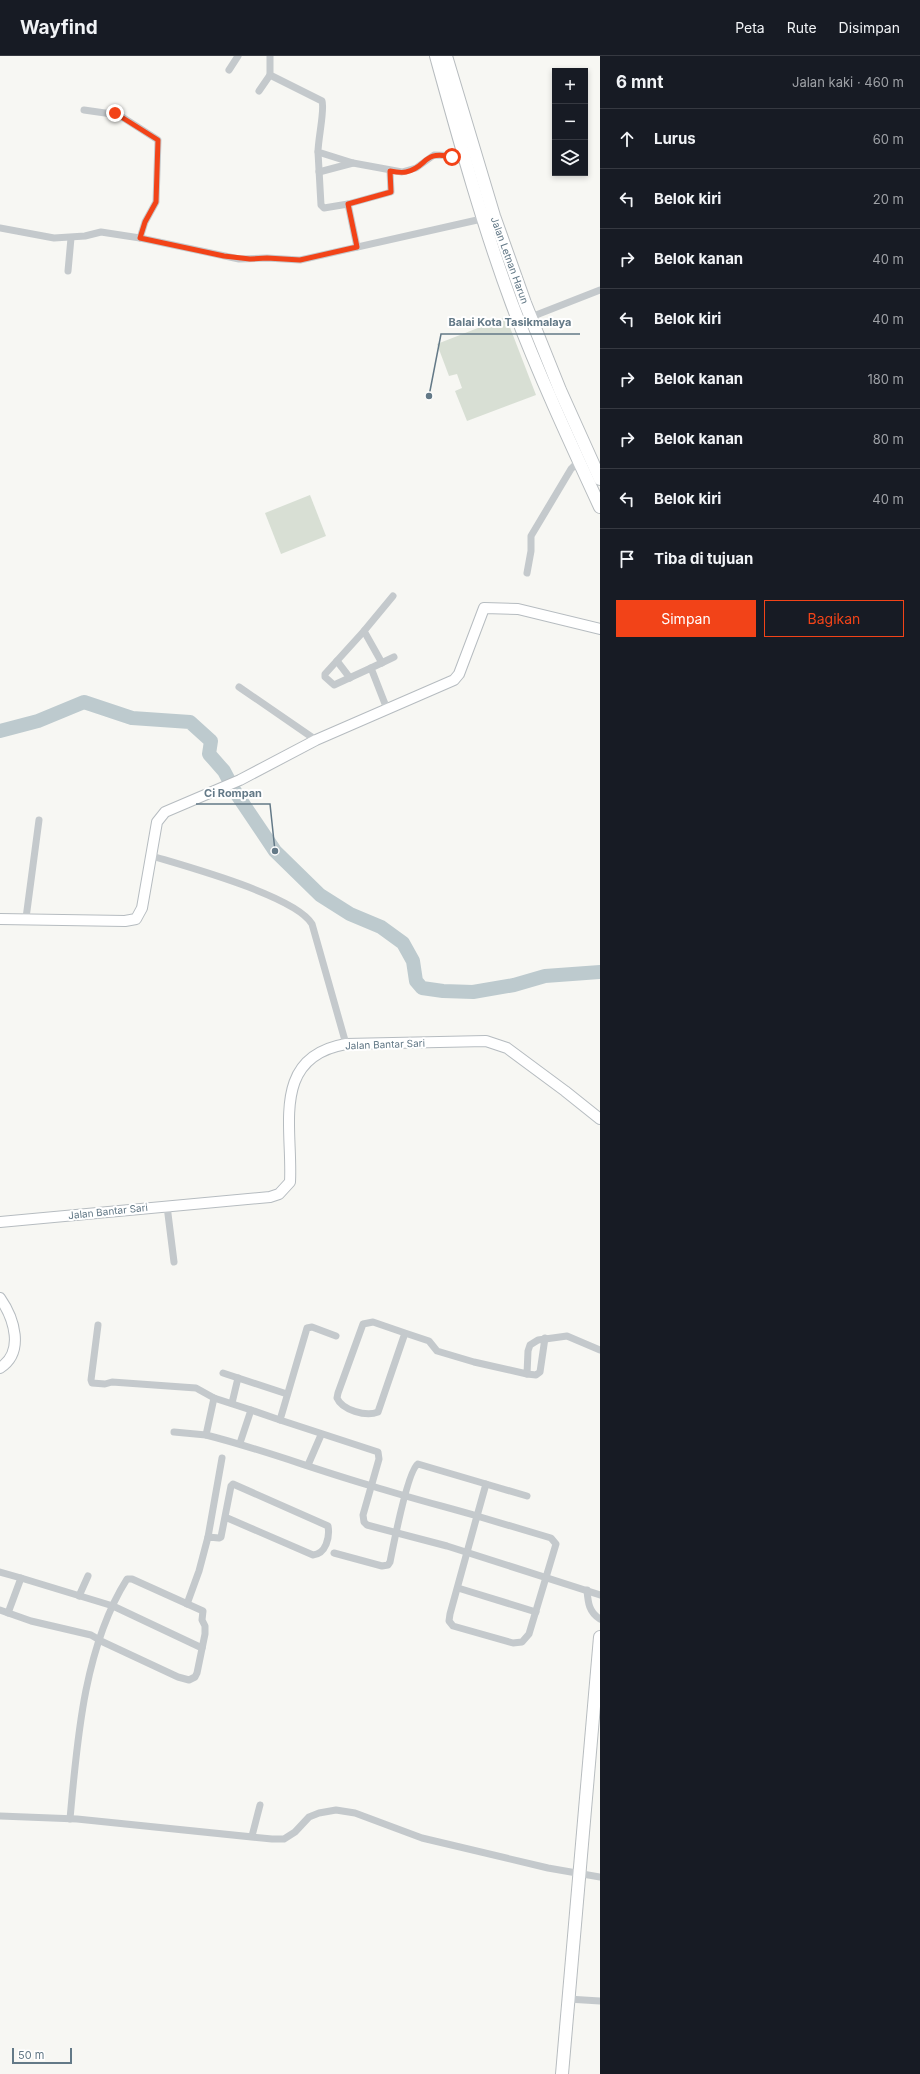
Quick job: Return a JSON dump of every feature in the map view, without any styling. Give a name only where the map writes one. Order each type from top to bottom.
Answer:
[{"type":"main road","points":[[436,56],[464,156],[489,217]]},
{"type":"main road","name":"Jalan Letnan Harun","points":[[446,56],[512,304],[600,479]]},
{"type":"main road","name":"Jalan Letnan Harun","points":[[489,217],[531,317],[579,461],[600,507]]},
{"type":"main road","points":[[562,2074],[589,1770],[589,1754],[596,1732],[600,1637]]},
{"type":"street","points":[[229,70],[238,56]]},
{"type":"street","points":[[258,91],[270,75],[270,56]]},
{"type":"street","points":[[270,75],[322,101],[324,106],[318,138],[322,207],[348,204],[391,192],[390,171]]},
{"type":"street","points":[[84,110],[119,115],[158,140],[156,202],[145,222],[140,238]]},
{"type":"street","points":[[318,152],[353,163],[390,171],[406,172],[434,155],[464,156]]},
{"type":"street","points":[[319,172],[353,163]]},
{"type":"street","points":[[348,204],[357,247]]},
{"type":"street","points":[[0,228],[39,236],[71,238],[101,232],[140,238],[224,256],[250,259],[267,258],[300,260],[489,217]]},
{"type":"street","points":[[68,271],[71,238]]},
{"type":"street","points":[[531,317],[600,290]]},
{"type":"street","points":[[527,573],[531,551],[531,536],[564,481],[579,461]]},
{"type":"street","points":[[393,596],[325,674],[325,677],[334,685],[394,657]]},
{"type":"street","points":[[0,918],[133,921],[138,917],[142,908],[157,822],[165,812],[240,780],[316,740],[457,677],[484,608],[518,610],[600,629]]},
{"type":"street","points":[[364,631],[382,663]]},
{"type":"street","points":[[337,661],[350,678]]},
{"type":"street","points":[[371,668],[387,709]]},
{"type":"street","points":[[239,687],[316,740]]},
{"type":"street","points":[[26,918],[39,820]]},
{"type":"street","points":[[152,856],[220,876],[290,906],[308,918],[312,924],[346,1044]]},
{"type":"street","name":"Jalan Bantar Sari","points":[[0,1222],[270,1197],[279,1194],[290,1182],[291,1166],[288,1104],[294,1082],[306,1064],[318,1053],[333,1046],[346,1044],[472,1041],[499,1044],[565,1090],[600,1119]]},
{"type":"street","points":[[168,1206],[174,1262]]},
{"type":"street","points":[[0,1298],[11,1318],[15,1331],[14,1349],[11,1357],[0,1368]]},
{"type":"street","points":[[405,1333],[378,1412],[368,1414],[342,1406],[337,1398],[338,1393],[363,1324],[373,1322],[429,1341],[437,1351],[474,1362],[536,1375],[540,1372],[545,1338]]},
{"type":"street","points":[[98,1325],[91,1382],[199,1388],[214,1398],[378,1452],[379,1459],[363,1515],[364,1522],[367,1525],[467,1552],[600,1595]]},
{"type":"street","points":[[280,1420],[307,1328],[312,1327],[336,1336]]},
{"type":"street","points":[[527,1374],[528,1351],[530,1345],[538,1340],[568,1336],[600,1350]]},
{"type":"street","points":[[223,1373],[287,1394]]},
{"type":"street","points":[[232,1403],[238,1378]]},
{"type":"street","points":[[206,1434],[214,1398]]},
{"type":"street","points":[[240,1443],[251,1410]]},
{"type":"street","points":[[174,1432],[206,1434],[240,1443],[371,1486],[405,1495],[477,1516],[551,1538],[555,1541],[555,1549],[547,1578],[526,1638],[517,1644],[453,1626],[449,1621],[449,1618],[458,1588],[467,1552],[477,1516],[486,1484]]},
{"type":"street","points":[[308,1465],[320,1434]]},
{"type":"street","points":[[187,1604],[199,1571],[208,1537],[222,1458]]},
{"type":"street","points":[[334,1553],[386,1566],[390,1562],[412,1470],[418,1464],[527,1496]]},
{"type":"street","points":[[208,1537],[220,1538],[230,1486],[237,1484],[328,1526],[326,1546],[318,1555],[313,1555],[225,1518]]},
{"type":"street","points":[[0,1572],[113,1606],[202,1648]]},
{"type":"street","points":[[79,1596],[88,1576]]},
{"type":"street","points":[[8,1613],[21,1578]]},
{"type":"street","points":[[0,1610],[36,1623],[81,1631],[99,1640],[178,1677],[189,1680],[195,1677],[197,1673],[205,1626],[202,1620],[203,1611],[132,1579],[127,1579],[113,1606],[99,1640],[78,1731],[70,1818]]},
{"type":"street","points":[[458,1588],[536,1612]]},
{"type":"street","points":[[587,1590],[590,1608],[593,1615],[600,1620]]},
{"type":"street","points":[[252,1836],[260,1805]]},
{"type":"street","points":[[0,1816],[70,1818],[284,1839],[295,1832],[309,1817],[319,1813],[336,1810],[355,1813],[422,1838],[548,1868],[600,1877]]},
{"type":"street","points":[[568,2000],[600,2000]]},
{"type":"shaded area","points":[[506,317],[536,395],[467,421],[455,391],[462,388],[457,374],[449,376],[437,344]]},
{"type":"shaded area","points":[[310,495],[326,536],[281,554],[265,513]]},
{"type":"waterway","points":[[0,731],[38,721],[84,702],[132,718],[190,722],[211,741],[209,754],[224,771],[234,790],[275,851],[320,895],[350,914],[381,927],[403,943],[413,961],[416,981],[422,988],[443,991],[473,992],[514,985],[545,976],[600,972]]},
{"type":"place","name":"Balai Kota Tasikmalaya","points":[[429,396]]},
{"type":"place","name":"Ci Rompan","points":[[275,851]]},
{"type":"route","points":[[115,113],[123,116],[156,138],[159,144],[156,206],[145,222],[140,238],[239,259],[267,258],[300,260],[357,247],[348,204],[391,192],[390,171],[406,172],[416,168],[425,160],[434,155],[439,154],[452,157]]}]
